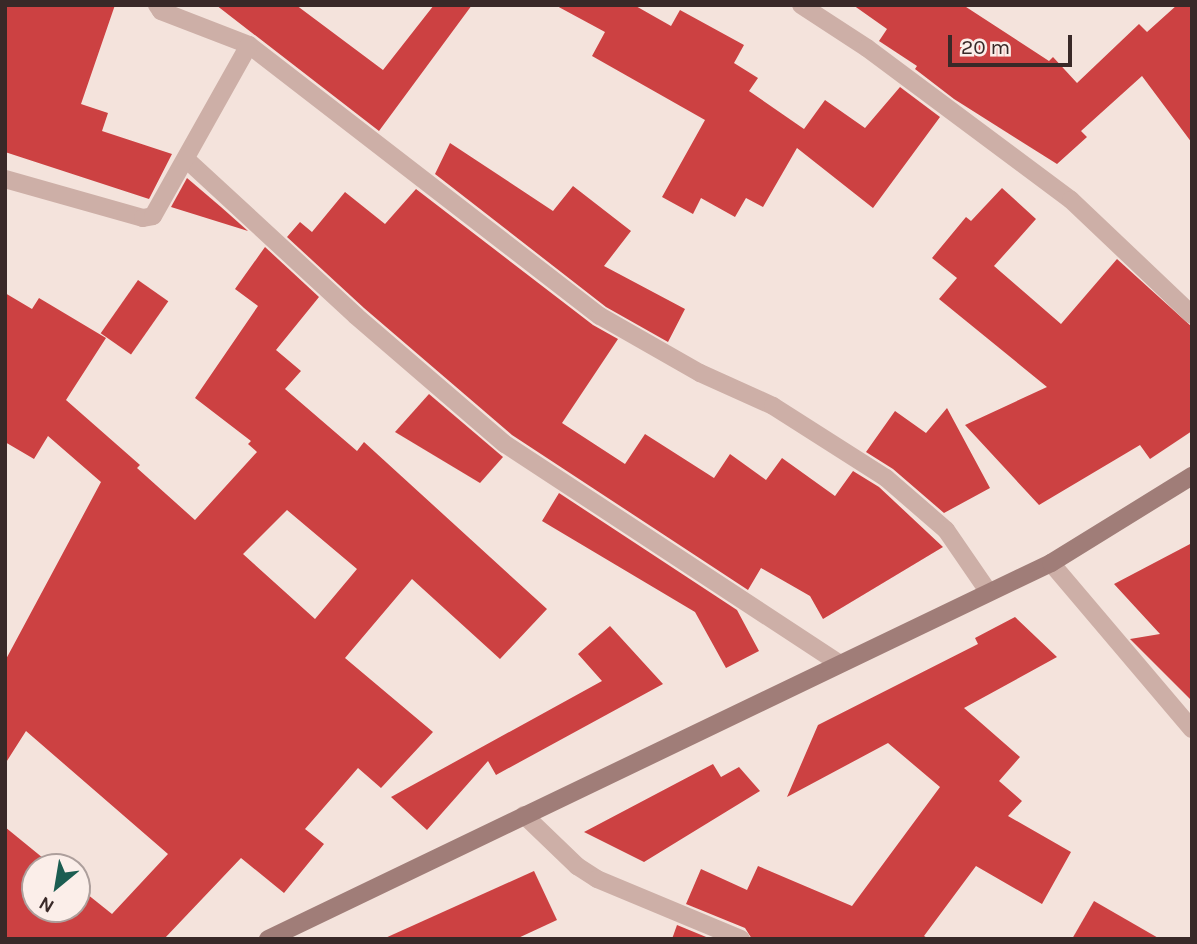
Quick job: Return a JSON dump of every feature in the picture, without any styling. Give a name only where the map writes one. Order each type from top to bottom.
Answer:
[{"type":"street","points":[[157,5],[161,11],[249,45],[600,316],[700,373],[773,406],[886,478],[946,530],[988,591]]},
{"type":"street","points":[[802,5],[867,48],[1071,200],[1192,315]]},
{"type":"street","points":[[5,198],[10,180],[143,218],[153,216],[249,45]]},
{"type":"street","points":[[186,159],[356,316],[505,444],[839,663]]},
{"type":"street","points":[[268,939],[1051,563],[1192,476]]},
{"type":"street","points":[[1051,563],[1192,729]]},
{"type":"street","points":[[524,815],[577,866],[597,879],[741,939]]},
{"type":"building","points":[[5,5],[115,5],[81,104],[108,113],[102,131],[172,154],[149,199],[5,152]]},
{"type":"building","points":[[216,5],[296,5],[383,70],[434,5],[472,5],[379,131]]},
{"type":"building","points":[[555,5],[634,5],[671,26],[680,10],[744,45],[734,63],[758,78],[749,91],[804,129],[825,100],[865,128],[900,87],[940,117],[873,208],[797,148],[763,207],[746,198],[735,217],[701,198],[693,214],[662,197],[705,120],[592,56],[605,32]]},
{"type":"building","points":[[853,5],[963,5],[1049,61],[1053,57],[1077,83],[1139,24],[1147,32],[1177,5],[1192,5],[1192,143],[1142,76],[1081,131],[1087,137],[1057,164],[954,99],[915,69],[917,66],[879,41],[887,29]]},
{"type":"building","points":[[450,143],[553,211],[573,186],[631,231],[604,266],[685,309],[668,342],[606,307],[435,174]]},
{"type":"building","points":[[187,178],[221,207],[248,231],[171,207]]},
{"type":"building","points":[[1002,188],[1036,219],[994,266],[1061,324],[1117,259],[1192,327],[1192,431],[1150,459],[1140,445],[1039,505],[965,425],[1047,387],[939,299],[957,278],[932,258],[966,217],[971,221]]},
{"type":"building","points":[[416,189],[593,325],[618,339],[562,423],[625,464],[645,434],[714,478],[730,454],[766,480],[782,458],[835,496],[853,471],[879,487],[943,547],[823,619],[810,596],[761,568],[748,590],[512,435],[364,308],[287,237],[300,222],[312,232],[345,192],[385,224]]},
{"type":"building","points":[[265,247],[319,297],[276,350],[301,371],[285,389],[357,451],[364,442],[547,609],[500,659],[412,579],[345,658],[433,732],[381,788],[358,768],[305,829],[324,844],[284,893],[241,858],[164,939],[5,939],[5,827],[37,853],[21,853],[21,923],[91,923],[91,897],[112,914],[168,854],[26,731],[5,764],[5,661],[101,482],[48,436],[34,459],[5,442],[5,293],[32,309],[39,298],[106,338],[66,400],[140,465],[137,468],[195,520],[257,452],[248,444],[251,441],[195,398],[258,306],[235,289]],"holes":[[[287,510],[357,569],[315,619],[243,554]]]},
{"type":"building","points":[[138,280],[168,301],[131,354],[101,333]]},
{"type":"building","points":[[429,394],[503,457],[480,483],[395,432]]},
{"type":"building","points":[[947,408],[990,488],[944,513],[893,469],[866,452],[895,411],[926,433]]},
{"type":"building","points":[[559,493],[737,610],[759,651],[726,668],[695,612],[542,521]]},
{"type":"building","points":[[1192,543],[1192,701],[1130,639],[1160,634],[1114,584]]},
{"type":"building","points":[[1015,617],[1057,657],[964,708],[1020,757],[999,781],[1022,801],[1008,816],[1071,852],[1042,904],[976,866],[924,936],[929,939],[752,939],[745,928],[686,904],[701,869],[747,890],[758,866],[852,906],[940,787],[888,743],[787,797],[818,725],[978,644],[975,638]]},
{"type":"building","points":[[610,626],[663,684],[496,775],[488,761],[427,830],[391,797],[602,681],[578,654]]},
{"type":"building","points":[[713,764],[721,777],[739,767],[760,791],[644,862],[584,832]]},
{"type":"building","points":[[534,871],[557,920],[516,939],[383,939]]},
{"type":"building","points":[[1094,901],[1160,939],[1072,939]]},
{"type":"building","points":[[677,925],[711,939],[672,939]]}]
